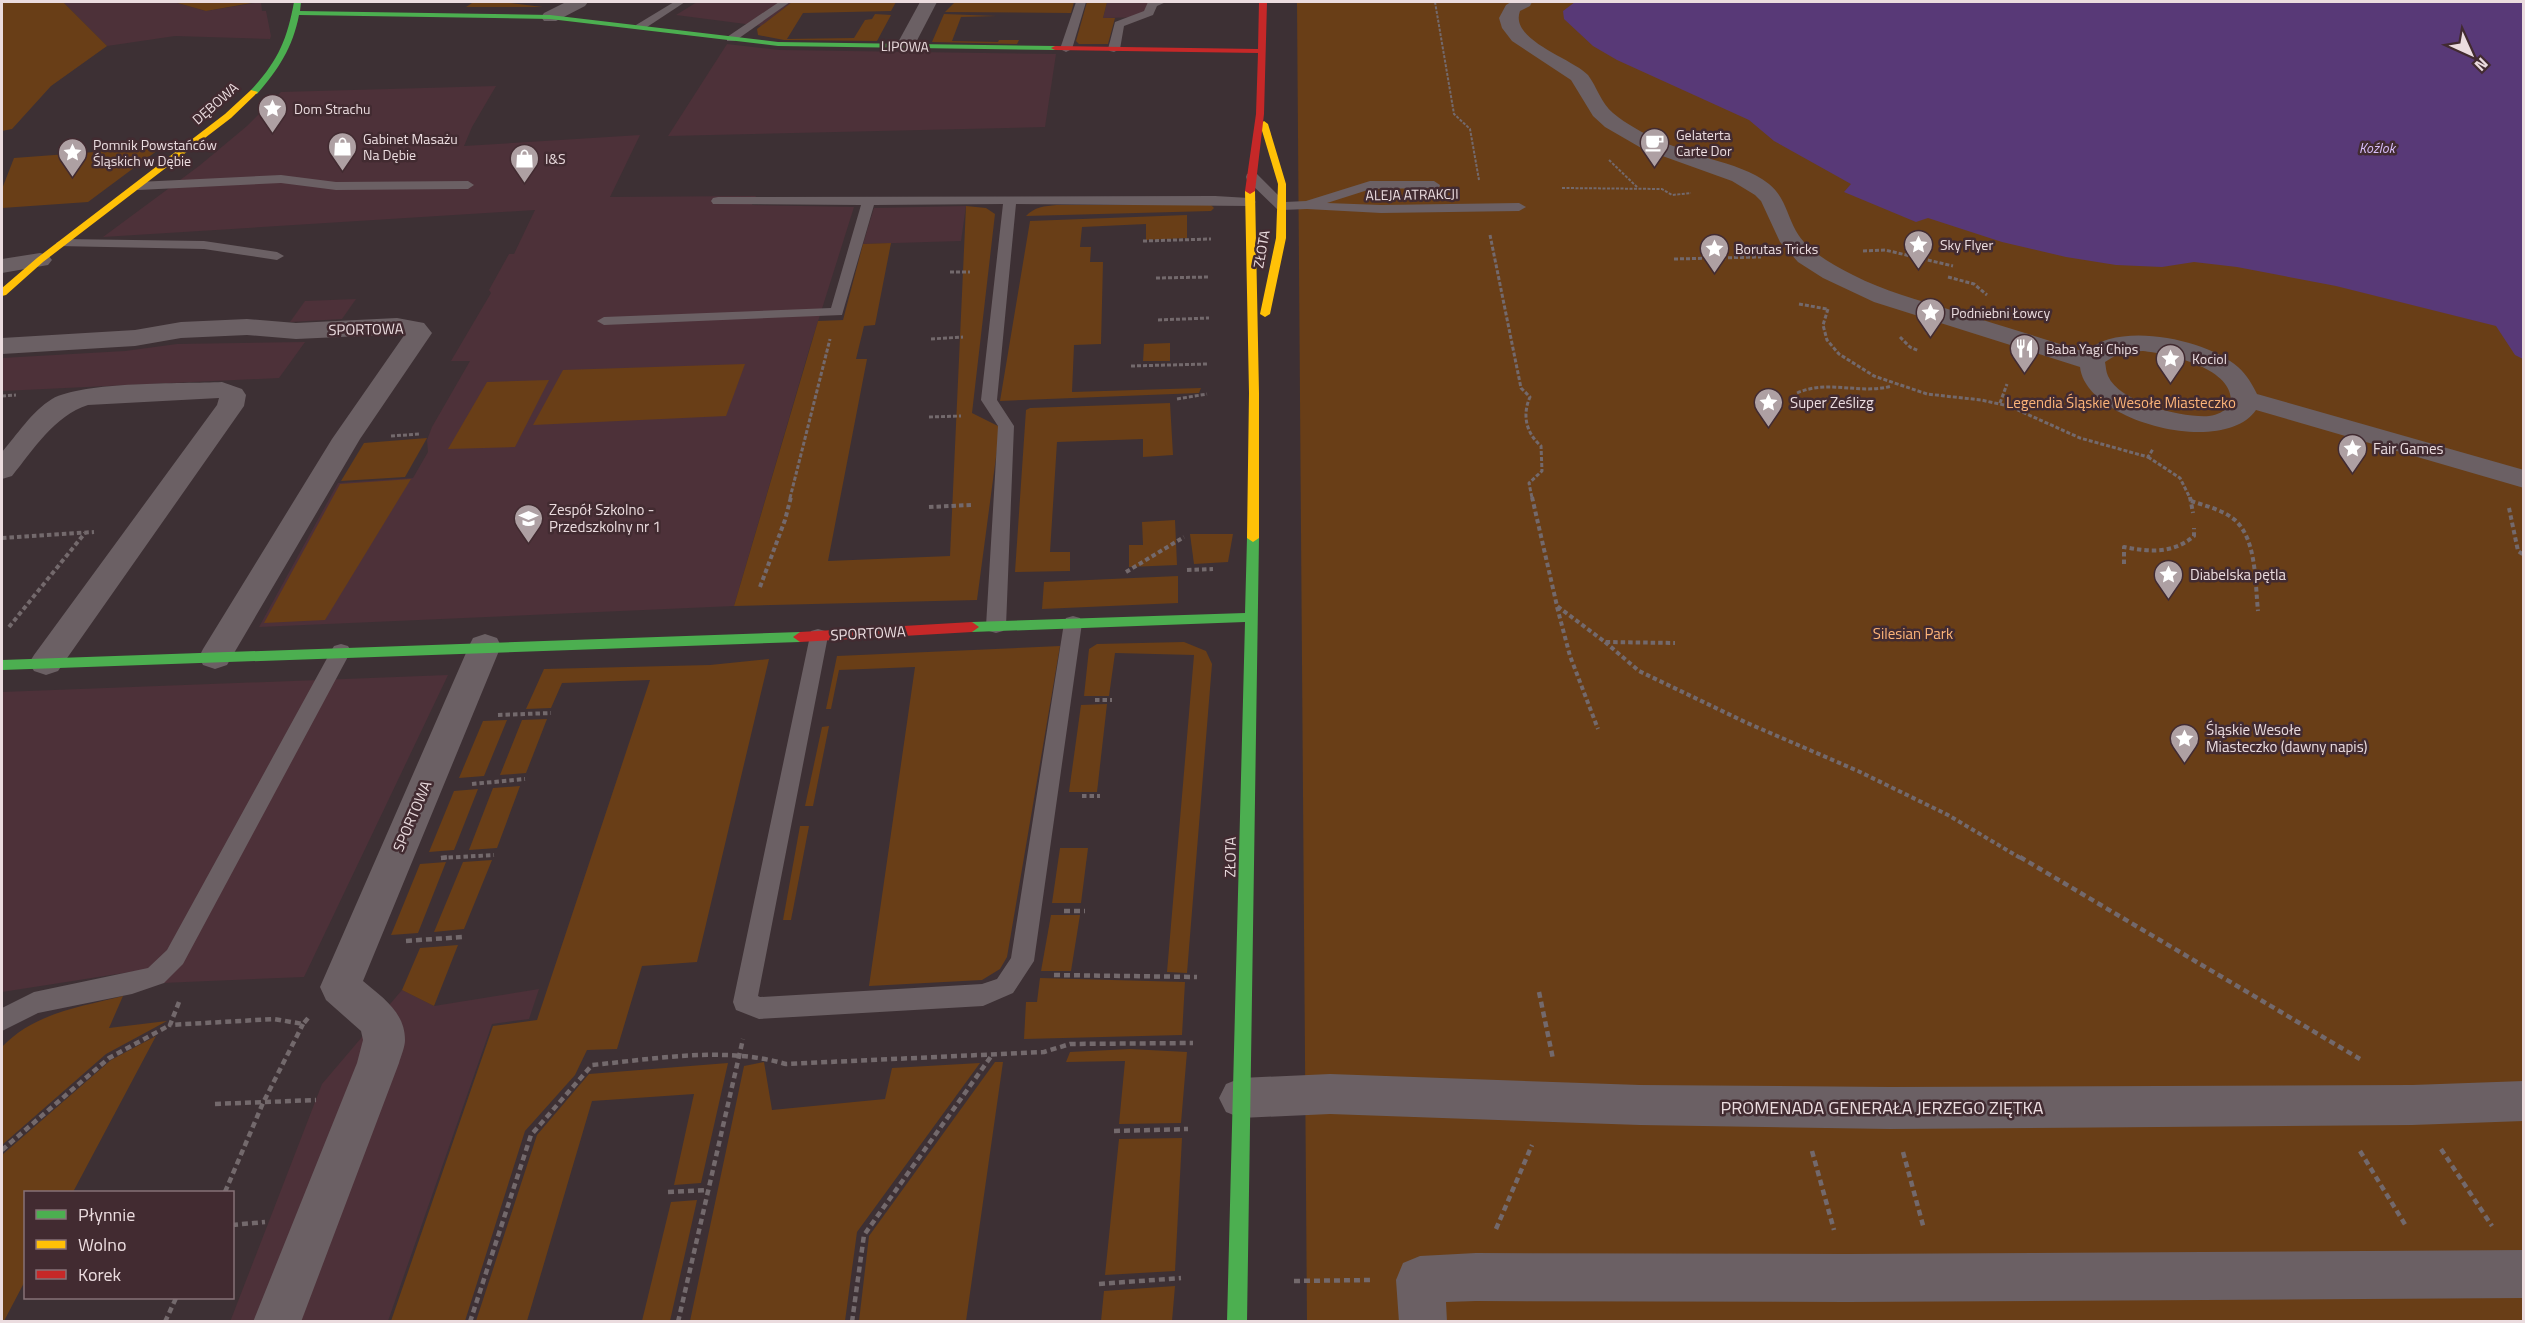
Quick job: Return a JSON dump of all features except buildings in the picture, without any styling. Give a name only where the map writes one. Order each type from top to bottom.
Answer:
[{"type":"street","name":"LIPOWA","points":[[550,17],[579,2]]},
{"type":"street","points":[[905,46],[928,2]]},
{"type":"street","name":"ZŁOTA","points":[[1237,1322],[1252,616],[1254,393],[1249,202],[1260,114],[1263,2]]},
{"type":"street","points":[[1524,2],[1512,9],[1509,16],[1510,24],[1515,32],[1532,48],[1584,81],[1599,111],[1608,120],[1641,139],[1746,179],[1763,190],[1777,207],[1787,235],[1800,251],[1820,266],[1863,290],[1969,326],[2092,362]]},
{"type":"street","name":"LIPOWA","points":[[297,7],[550,17],[778,44],[1262,51]]},
{"type":"street","name":"DĘBOWA","points":[[2,293],[40,260],[228,116],[278,65],[290,47],[295,33],[297,7]]},
{"type":"street","name":"ZŁOTA","points":[[1254,393],[1266,308],[1281,238],[1282,206],[1282,184],[1260,114]]},
{"type":"street","points":[[2,266],[40,260]]},
{"type":"street","name":"SPORTOWA","points":[[2,346],[135,338],[181,330],[247,327],[296,331],[397,326],[415,328],[419,333],[346,439],[215,657]]},
{"type":"street","points":[[2123,344],[2167,346],[2212,362],[2242,387],[2246,399],[2242,411],[2228,419],[2218,422],[2182,423],[2155,416],[2109,394],[2096,380],[2092,362],[2106,348],[2123,344]]},
{"type":"street","points":[[2,470],[48,415],[63,404],[86,397],[165,392],[222,390],[233,395],[230,406],[46,663]]},
{"type":"street","points":[[2246,399],[2512,475]]},
{"type":"street","name":"SPORTOWA","points":[[2,665],[341,651],[818,636],[1252,616]]},
{"type":"street","name":"SPORTOWA","points":[[340,987],[485,646]]},
{"type":"street","points":[[277,1322],[378,1063],[384,1040],[380,1021],[340,987]]},
{"type":"street","name":"PROMENADA GENERAŁA JERZEGO ZIĘTKA","points":[[1241,1098],[1330,1094],[1695,1094],[1800,1107],[1890,1108],[2332,1106],[2523,1101]]},
{"type":"street","points":[[1422,1301],[1476,1277],[1847,1278],[2523,1274]]},
{"type":"lane","points":[[640,27],[680,2]]},
{"type":"lane","points":[[731,39],[785,2]]},
{"type":"lane","points":[[1066,49],[1081,2]]},
{"type":"lane","points":[[1114,49],[1119,24],[1149,13],[1152,4],[1161,2]]},
{"type":"lane","points":[[1252,177],[1282,206],[1307,206],[1370,185],[1434,185]]},
{"type":"lane","points":[[138,186],[281,179],[336,186],[468,185]]},
{"type":"lane","points":[[718,201],[1215,200],[1249,202]]},
{"type":"lane","points":[[996,626],[1006,426],[988,400],[1010,201]]},
{"type":"lane","points":[[604,321],[837,312],[868,202]]},
{"type":"lane","name":"ALEJA ATRAKCJI","points":[[1307,206],[1343,210],[1519,207]]},
{"type":"lane","points":[[63,243],[204,245],[278,256]]},
{"type":"lane","points":[[818,636],[745,1002],[759,1008],[983,995],[1005,986],[1022,961],[1073,623]]},
{"type":"lane","points":[[2,1020],[34,1003],[156,976],[175,957],[341,651]]},
{"type":"path","points":[[1435,2],[1454,114],[1470,129],[1521,388],[1530,397],[1526,408],[1528,426],[1534,441],[1541,446],[1542,471],[1529,483],[1570,656],[1598,729]]},
{"type":"path","points":[[1562,188],[1662,189],[1672,195],[1698,193]]},
{"type":"path","points":[[1143,241],[1211,239]]},
{"type":"path","points":[[1820,266],[1851,253],[1885,250],[1953,266]]},
{"type":"path","points":[[1674,259],[1783,257],[1800,251]]},
{"type":"path","points":[[1156,278],[1210,276]]},
{"type":"path","points":[[1948,277],[1955,279]]},
{"type":"path","points":[[1863,290],[1842,299],[1827,309],[1823,319],[1822,330],[1831,347],[1856,365],[1893,385],[1930,394],[2000,403],[2099,445],[2124,449],[2148,457],[2172,470],[2189,488],[2193,513]]},
{"type":"path","points":[[1798,304],[1827,309]]},
{"type":"path","points":[[760,586],[785,520],[837,312]]},
{"type":"path","points":[[1158,320],[1209,318]]},
{"type":"path","points":[[1131,366],[1207,364]]},
{"type":"path","points":[[1797,393],[1810,385],[1819,384],[1878,391],[1893,385]]},
{"type":"path","points":[[2000,403],[2007,384]]},
{"type":"path","points":[[1177,399],[1207,394]]},
{"type":"path","points":[[2148,457],[2152,453],[2158,426],[2155,416]]},
{"type":"path","points":[[2512,475],[2518,551],[2523,555]]},
{"type":"path","points":[[2192,501],[2213,507],[2237,521],[2248,539],[2258,611]]},
{"type":"path","points":[[930,507],[1001,504]]},
{"type":"path","points":[[44,534],[50,528]]},
{"type":"path","points":[[2,538],[143,528]]},
{"type":"path","points":[[2124,564],[2124,547],[2171,551],[2187,543],[2194,536],[2194,528]]},
{"type":"path","points":[[9,628],[86,532]]},
{"type":"path","points":[[1126,572],[1184,537]]},
{"type":"path","points":[[1186,570],[1215,569]]},
{"type":"path","points":[[1557,606],[1640,671],[1745,723],[1858,771],[1947,815],[2364,1062]]},
{"type":"path","points":[[1605,642],[1675,643]]},
{"type":"path","points":[[424,788],[525,779]]},
{"type":"path","points":[[358,945],[462,937]]},
{"type":"path","points":[[1047,975],[1197,977]]},
{"type":"path","points":[[156,976],[186,985],[170,1024]]},
{"type":"path","points":[[225,1191],[263,1103],[303,1024],[340,987]]},
{"type":"path","points":[[678,1322],[740,1059],[746,1022],[759,1008]]},
{"type":"path","points":[[2,1150],[109,1058],[170,1024],[274,1020],[303,1024]]},
{"type":"path","points":[[470,1321],[531,1135],[592,1065],[698,1055],[740,1059],[765,1058],[786,1064],[1044,1052],[1070,1044],[1193,1042]]},
{"type":"path","points":[[852,1322],[864,1235],[993,1054]]},
{"type":"path","points":[[215,1104],[364,1097]]},
{"type":"path","points":[[2412,1105],[2497,1234]]},
{"type":"path","points":[[2332,1106],[2436,1275]]},
{"type":"path","points":[[1800,1107],[1847,1278]]},
{"type":"path","points":[[1890,1108],[1938,1277]]},
{"type":"path","points":[[1114,1131],[1188,1129]]},
{"type":"path","points":[[668,1192],[708,1191]]},
{"type":"path","points":[[1099,1284],[1181,1278]]},
{"type":"path","points":[[1294,1281],[1422,1301]]},
{"type":"path","points":[[165,1322],[176,1299]]},
{"type":"shaded area","points":[[63,2],[174,2],[206,11],[261,2],[262,11],[266,11],[271,36],[270,39],[175,36],[107,46]]},
{"type":"shaded area","points":[[697,2],[792,2],[761,26],[676,15]]},
{"type":"shaded area","points":[[1107,2],[1149,2],[1147,17],[1103,18]]},
{"type":"shaded area","points":[[727,44],[780,50],[1056,54],[1045,127],[668,136]]},
{"type":"shaded area","points":[[496,86],[472,127],[464,146],[640,135],[610,197],[756,196],[752,205],[854,207],[809,350],[734,606],[259,627],[338,483],[413,478],[428,452],[427,440],[432,427],[470,361],[451,361],[491,293],[489,290],[509,254],[514,254],[535,210],[103,237],[199,166],[247,126],[281,92]]},
{"type":"shaded area","points":[[966,206],[961,241],[863,244],[874,208]]},
{"type":"shaded area","points":[[356,299],[342,319],[290,322],[305,301]]},
{"type":"shaded area","points":[[305,342],[279,378],[2,391],[2,358],[125,351],[177,344]]},
{"type":"shaded area","points":[[448,675],[304,977],[139,984],[143,970],[2,992],[2,692]]},
{"type":"shaded area","points":[[539,989],[529,1019],[492,1024],[388,1321],[230,1322],[322,1084],[402,990],[434,1006]]},
{"type":"green space","points":[[2,2],[63,2],[107,46],[51,86],[12,129],[2,131]]},
{"type":"green space","points":[[174,2],[257,2],[206,11]]},
{"type":"green space","points":[[443,2],[501,2],[543,7],[466,7],[472,3]]},
{"type":"green space","points":[[792,2],[896,2],[891,11],[803,13],[787,39],[854,38],[865,20],[872,19],[875,14],[891,15],[877,41],[784,40],[758,35],[757,29]]},
{"type":"green space","points":[[955,2],[1074,2],[1071,13],[945,12]]},
{"type":"green space","points":[[1087,2],[1107,2],[1103,18],[1115,18],[1108,44],[1079,44],[1076,41]]},
{"type":"green space","name":"Silesian Park","points":[[1297,2],[2523,2],[2523,1321],[1307,1321]]},
{"type":"green space","points":[[944,14],[997,16],[961,17],[952,41],[1019,40],[1017,44],[932,42]]},
{"type":"green space","points":[[162,147],[88,202],[2,208],[2,189],[14,158]]},
{"type":"green space","points":[[1056,205],[1211,205],[1214,208],[1211,211],[1026,216],[1036,209]]},
{"type":"green space","points":[[966,206],[986,208],[995,214],[972,413],[1000,427],[977,600],[734,606],[818,321],[843,320],[863,244],[891,243],[875,325],[864,326],[856,359],[867,359],[828,561],[950,556]]},
{"type":"green space","points":[[1187,215],[1187,238],[1146,240],[1146,224],[1082,227],[1080,247],[1091,247],[1090,262],[1103,262],[1101,344],[1074,345],[1072,392],[1201,388],[1199,393],[1000,401],[1030,221]]},
{"type":"green space","points":[[1170,343],[1170,361],[1143,361],[1144,344]]},
{"type":"green space","points":[[745,364],[726,416],[533,425],[563,370]]},
{"type":"green space","points":[[549,380],[515,447],[448,449],[487,382]]},
{"type":"green space","points":[[1170,403],[1173,455],[1143,457],[1143,439],[1057,442],[1050,552],[1070,552],[1070,571],[1015,572],[1026,410],[1030,408]]},
{"type":"green space","points":[[427,438],[405,477],[341,481],[364,443]]},
{"type":"green space","points":[[411,479],[325,620],[264,623],[340,484]]},
{"type":"green space","points":[[1175,520],[1177,565],[1129,567],[1129,545],[1143,545],[1142,522]]},
{"type":"green space","points":[[1190,534],[1233,534],[1228,562],[1194,564]]},
{"type":"green space","points":[[1178,576],[1178,603],[1042,609],[1044,582]]},
{"type":"green space","points":[[1184,642],[1206,651],[1212,664],[1187,973],[1167,972],[1194,655],[1115,653],[1109,696],[1084,696],[1089,649],[1097,644]]},
{"type":"green space","points":[[1060,646],[1007,957],[1000,969],[982,980],[869,986],[915,667],[839,670],[831,709],[826,709],[837,656]]},
{"type":"green space","points":[[769,659],[697,962],[642,966],[617,1049],[587,1050],[575,1075],[525,1131],[465,1321],[391,1321],[493,1026],[537,1020],[650,680],[562,683],[551,708],[526,709],[544,669],[710,665]]},
{"type":"green space","points":[[1107,704],[1097,792],[1069,792],[1081,705]]},
{"type":"green space","points":[[547,719],[526,773],[500,775],[522,720]]},
{"type":"green space","points":[[507,720],[484,776],[459,778],[483,721]]},
{"type":"green space","points":[[829,726],[813,806],[805,806],[822,727]]},
{"type":"green space","points":[[520,786],[497,848],[469,850],[493,788]]},
{"type":"green space","points":[[478,789],[454,850],[429,852],[454,791]]},
{"type":"green space","points":[[800,826],[809,826],[791,920],[783,920]]},
{"type":"green space","points":[[1060,848],[1088,848],[1081,903],[1052,903]]},
{"type":"green space","points":[[492,860],[464,929],[434,932],[463,862]]},
{"type":"green space","points":[[446,862],[418,933],[391,935],[420,864]]},
{"type":"green space","points":[[1051,915],[1080,915],[1071,971],[1041,971]]},
{"type":"green space","points":[[458,945],[434,1006],[402,990],[420,948]]},
{"type":"green space","points":[[1040,978],[1185,982],[1182,1035],[1024,1039],[1026,1002],[1037,1002]]},
{"type":"green space","points":[[123,996],[109,1028],[167,1021],[106,1054],[2,1145],[2,1047],[28,1026],[43,1019],[74,1008]]},
{"type":"green space","points":[[156,1036],[74,1191],[24,1191],[24,1283],[2,1321],[2,1155],[111,1060]]},
{"type":"green space","points":[[1130,1049],[1187,1052],[1181,1123],[1119,1124],[1125,1061],[1066,1062],[1070,1052]]},
{"type":"green space","points":[[764,1062],[772,1110],[885,1099],[892,1068],[980,1063],[857,1232],[845,1321],[690,1321],[744,1066]]},
{"type":"green space","points":[[995,1062],[1003,1062],[966,1321],[859,1321],[869,1236]]},
{"type":"green space","points":[[728,1063],[701,1183],[674,1185],[694,1094],[592,1101],[527,1321],[476,1321],[537,1135],[589,1074]]},
{"type":"green space","points":[[1182,1138],[1175,1271],[1105,1275],[1119,1139]]},
{"type":"green space","points":[[697,1200],[670,1321],[642,1321],[671,1202]]},
{"type":"green space","points":[[1175,1286],[1172,1321],[1101,1321],[1104,1291]]},
{"type":"water","name":"Koźlok","points":[[1575,2],[2523,2],[2523,359],[2515,355],[2496,326],[2336,286],[2237,267],[2194,262],[2162,267],[2116,265],[2066,257],[2002,242],[1928,218],[1916,222],[1844,192],[1851,184],[1774,141],[1749,120],[1617,60],[1593,46],[1564,19],[1563,11]]},
{"type":"traffic: fast","points":[[254,92],[279,62],[293,28],[297,2]]},
{"type":"traffic: fast","points":[[297,13],[550,17],[778,44],[1055,48]]},
{"type":"traffic: fast","points":[[1237,1322],[1253,538]]},
{"type":"traffic: fast","points":[[972,627],[1252,617]]},
{"type":"traffic: fast","points":[[2,665],[800,637]]},
{"type":"traffic: slow","points":[[2,293],[40,260],[228,116],[254,92]]},
{"type":"traffic: slow","points":[[1264,124],[1282,184],[1281,238],[1265,314]]},
{"type":"traffic: slow","points":[[1250,191],[1254,393],[1253,538]]},
{"type":"traffic: jam","points":[[1250,191],[1260,114],[1263,2]]},
{"type":"traffic: jam","points":[[1055,48],[1262,51]]},
{"type":"traffic: jam","points":[[800,637],[972,627]]},
{"type":"place","name":"Dom Strachu","points":[[273,134]]},
{"type":"place","name":"Gelaterta Carte Dor","points":[[1655,168]]},
{"type":"place","name":"Gabinet Masażu Na Dębie","points":[[342,172]]},
{"type":"place","name":"Pomnik Powstańców Śląskich w Dębie","points":[[72,178]]},
{"type":"place","name":"I&S","points":[[524,184]]},
{"type":"place","name":"Sky Flyer","points":[[1919,270]]},
{"type":"place","name":"Borutas Tricks","points":[[1714,274]]},
{"type":"place","name":"Podniebni Łowcy","points":[[1930,338]]},
{"type":"place","name":"Baba Yagi Chips","points":[[2025,374]]},
{"type":"place","name":"Kociol","points":[[2171,384]]},
{"type":"place","name":"Super Ześlizg","points":[[1769,428]]},
{"type":"place","name":"Fair Games","points":[[2352,474]]},
{"type":"place","name":"Zespół Szkolno - Przedszkolny nr 1","points":[[528,544]]},
{"type":"place","name":"Diabelska pętla","points":[[2169,600]]},
{"type":"place","name":"Śląskie Wesołe Miasteczko (dawny napis)","points":[[2185,764]]},
{"type":"park label","name":"Legendia Śląskie Wesołe Miasteczko","points":[[2121,402]]}]
